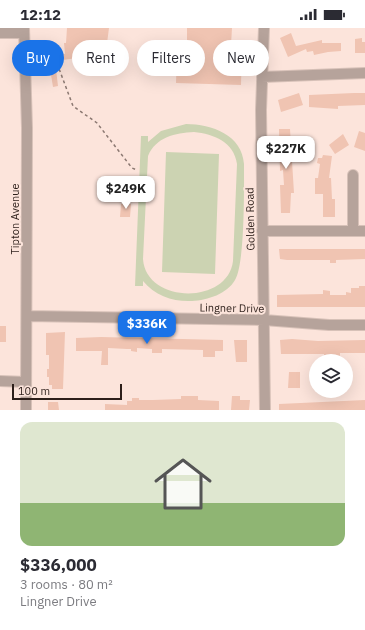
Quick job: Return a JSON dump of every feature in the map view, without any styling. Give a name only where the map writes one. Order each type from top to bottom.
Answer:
[{"type":"street","name":"Golden Road","points":[[264,28],[264,40]]},
{"type":"street","points":[[0,33],[24,30]]},
{"type":"street","name":"Tipton Avenue","points":[[24,30],[27,128],[26,410]]},
{"type":"street","points":[[269,76],[365,73]]},
{"type":"street","name":"Golden Road","points":[[262,76],[262,230],[265,410]]},
{"type":"street","points":[[353,175],[353,231]]},
{"type":"street","points":[[262,230],[365,231]]},
{"type":"street","name":"Lingner Drive","points":[[27,316],[264,320],[329,325],[365,325]]},
{"type":"street","points":[[0,381],[26,382]]},
{"type":"path","points":[[62,76],[73,106],[94,120],[132,168],[138,170]]},
{"type":"green space","points":[[186,124],[206,126],[224,133],[232,139],[242,154],[244,164],[244,190],[241,258],[235,280],[232,285],[222,293],[211,298],[192,301],[178,300],[165,297],[153,291],[143,281],[143,286],[135,286],[141,136],[148,136],[148,142],[161,131]],"holes":[[[194,132],[222,140],[232,150],[235,156],[237,164],[233,261],[228,275],[217,286],[203,292],[187,293],[171,291],[158,284],[148,274],[143,259],[148,156],[156,144],[167,137]]]},
{"type":"green space","points":[[166,152],[219,154],[215,274],[162,272]]},
{"type":"building","points":[[67,28],[109,28],[107,40],[72,40],[72,59],[64,60],[64,43],[66,43]]},
{"type":"building","points":[[187,28],[232,28],[231,40],[213,40],[213,76],[241,76],[241,85],[176,83],[176,76],[205,76],[205,40],[187,40]]},
{"type":"building","points":[[291,33],[296,46],[322,40],[322,43],[341,43],[341,51],[314,55],[313,51],[307,52],[306,49],[288,57],[280,38]]},
{"type":"building","points":[[362,38],[362,42],[365,42],[365,53],[355,53],[355,39]]},
{"type":"building","points":[[51,76],[57,76],[58,86],[53,87]]},
{"type":"building","points":[[299,93],[303,105],[281,112],[278,100]]},
{"type":"building","points":[[365,93],[365,105],[338,106],[338,109],[309,107],[309,95]]},
{"type":"building","points":[[279,129],[290,129],[294,193],[291,193],[290,213],[281,213],[280,185],[284,185],[283,170],[280,171]]},
{"type":"building","points":[[359,131],[365,133],[365,151],[354,147]]},
{"type":"building","points":[[343,134],[349,145],[335,154],[329,145]]},
{"type":"building","points":[[323,155],[332,156],[329,178],[331,178],[332,199],[335,199],[335,217],[323,217],[323,194],[315,194],[315,178],[318,178],[320,164],[317,163],[318,158],[322,158]]},
{"type":"building","points":[[121,204],[131,204],[130,217],[120,217]]},
{"type":"building","points":[[279,249],[365,249],[365,259],[336,260],[336,263],[330,263],[330,260],[287,260],[280,259]]},
{"type":"building","points":[[359,286],[365,286],[365,307],[277,307],[277,295],[323,294],[323,290],[330,291],[330,295],[346,295],[346,292],[351,293],[351,288],[359,288]]},
{"type":"building","points":[[0,326],[6,326],[6,342],[0,342]]},
{"type":"building","points":[[65,332],[63,389],[52,389],[52,385],[49,385],[49,377],[47,377],[47,369],[49,369],[49,355],[46,355],[46,333]]},
{"type":"building","points":[[101,337],[223,340],[223,351],[215,351],[215,357],[203,357],[203,350],[162,349],[162,353],[152,353],[152,349],[137,348],[137,352],[131,351],[131,349],[108,348],[108,365],[101,365],[102,351],[76,351],[76,338]]},
{"type":"building","points":[[234,340],[247,340],[247,362],[236,362]]},
{"type":"building","points":[[280,340],[365,340],[365,353],[281,354]]},
{"type":"building","points":[[289,372],[300,372],[300,388],[288,388]]},
{"type":"building","points":[[181,396],[198,396],[198,400],[219,401],[219,410],[105,410],[105,404],[127,405],[127,401],[132,401],[132,398],[139,398],[139,400],[181,399]]},
{"type":"building","points":[[232,396],[240,396],[240,400],[250,400],[249,410],[231,410]]},
{"type":"building","points":[[365,400],[365,410],[279,410],[279,404]]},
{"type":"building","points":[[48,402],[58,402],[59,410],[48,410]]}]
